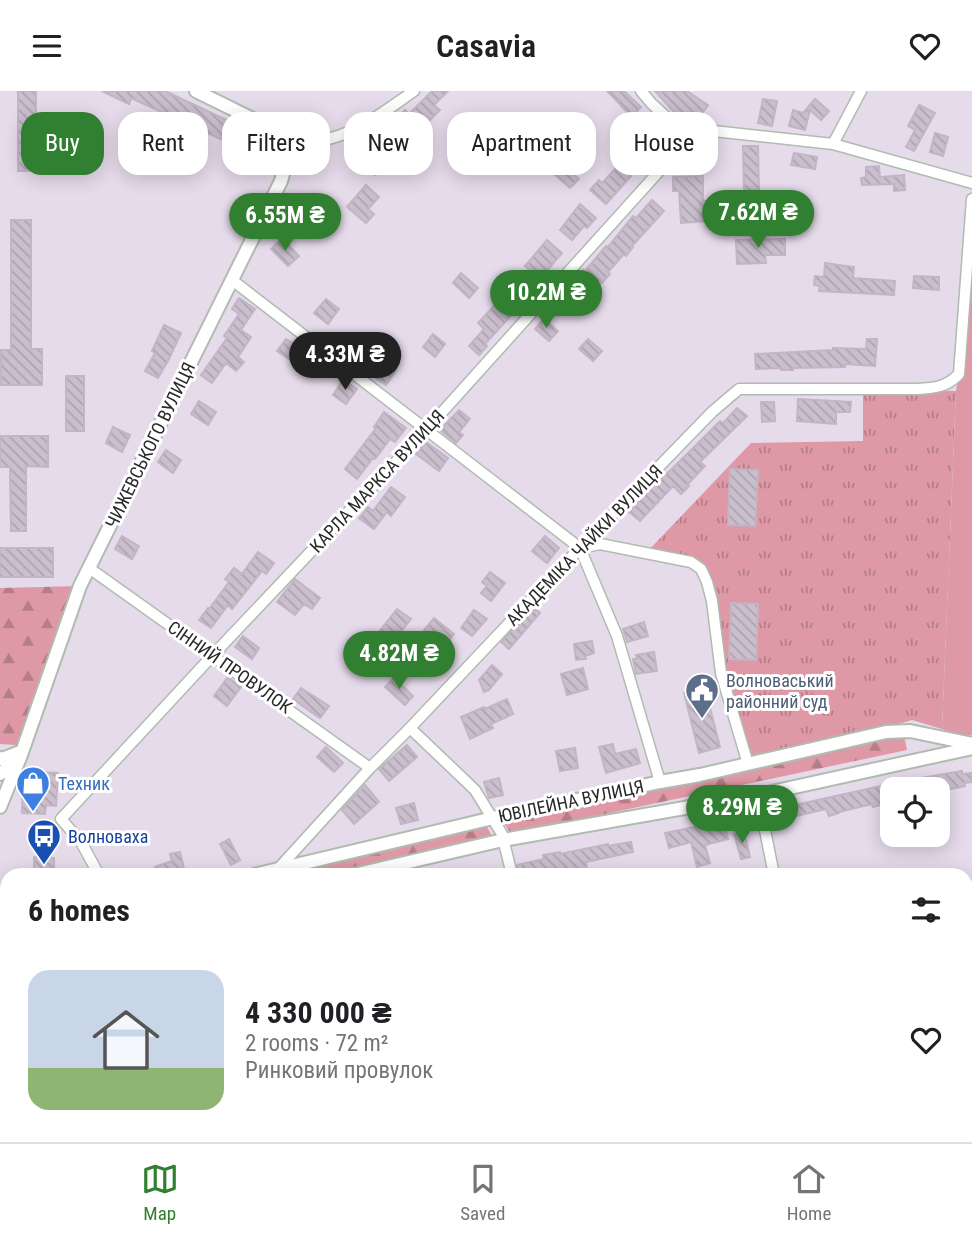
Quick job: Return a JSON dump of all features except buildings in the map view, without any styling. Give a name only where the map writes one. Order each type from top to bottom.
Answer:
[{"type":"street","points":[[196,91],[240,112]]},
{"type":"street","points":[[330,138],[347,133],[414,91]]},
{"type":"street","points":[[641,91],[661,112]]},
{"type":"street","points":[[833,144],[861,91]]},
{"type":"street","points":[[718,132],[833,144],[972,183]]},
{"type":"street","name":"ЧИЖЕВСЬКОГО ВУЛИЦЯ","points":[[0,807],[22,753],[80,586],[283,175]]},
{"type":"street","name":"КАРЛА МАРКСА ВУЛИЦЯ","points":[[95,868],[81,842],[61,819],[427,429],[656,175]]},
{"type":"street","name":"АКАДЕМІКА ЧАЙКИ ВУЛИЦЯ","points":[[279,868],[370,768],[580,548],[712,412],[739,390],[938,388],[952,383],[960,374],[972,199]]},
{"type":"street","points":[[232,280],[580,548],[617,636],[660,782]]},
{"type":"street","points":[[580,548],[600,544],[691,562],[701,569],[712,601],[722,673],[748,764]]},
{"type":"street","name":"СІННИЙ ПРОВУЛОК","points":[[89,568],[370,768]]},
{"type":"street","points":[[410,728],[475,790],[503,840],[510,868]]},
{"type":"street","points":[[909,763],[919,756],[923,745],[921,739],[910,730]]},
{"type":"street","name":"ЮВІЛЕЙНА ВУЛИЦЯ","points":[[282,868],[493,818],[700,775],[886,732],[910,730],[972,746]]},
{"type":"street","name":"ЮВІЛЕЙНА ВУЛИЦЯ","points":[[383,868],[503,840],[758,795],[909,763],[972,746]]},
{"type":"street","points":[[0,758],[22,753]]},
{"type":"street","points":[[0,774],[22,753]]},
{"type":"street","points":[[758,795],[773,868]]},
{"type":"green space","points":[[972,201],[972,735],[959,736],[942,729],[956,391]]},
{"type":"green space","points":[[863,389],[956,391],[942,729],[912,720],[752,756],[721,673],[701,569],[646,553],[751,443],[863,441]]},
{"type":"green space","points":[[80,586],[20,743],[0,744],[0,588]]},
{"type":"green space","points":[[903,730],[907,750],[511,834],[501,819]]},
{"type":"green space","points":[[485,824],[494,839],[361,868],[291,868]]},
{"type":"place","name":"Волноваський районний суд","points":[[702,720]]},
{"type":"place","name":"Техник","points":[[33,813]]},
{"type":"place","name":"Волноваха","points":[[44,866]]}]
